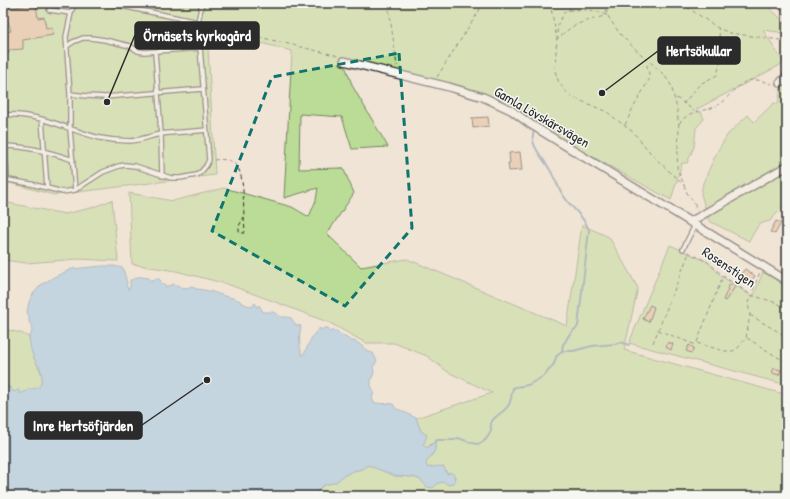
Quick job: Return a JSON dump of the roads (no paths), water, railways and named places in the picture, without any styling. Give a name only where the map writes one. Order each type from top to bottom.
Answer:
[{"type":"street","name":"Gamla Lövskärsvägen","points":[[344,62],[434,83],[483,97],[511,110],[530,124],[787,281]]},
{"type":"street","points":[[780,83],[787,76]]},
{"type":"street","points":[[692,224],[698,217],[787,166]]},
{"type":"lane","points":[[74,3],[66,34],[70,94],[70,129],[75,190]]},
{"type":"lane","points":[[107,3],[198,22]]},
{"type":"lane","points":[[3,128],[5,179],[63,192],[75,190],[103,172],[125,165],[135,166],[171,178],[189,177],[201,172],[209,160],[198,22],[202,3]]},
{"type":"lane","points":[[49,10],[71,13]]},
{"type":"lane","points":[[67,46],[83,38],[91,38],[130,46],[144,52],[200,48]]},
{"type":"lane","points":[[155,52],[161,134],[162,176]]},
{"type":"lane","points":[[70,94],[96,97],[203,89]]},
{"type":"lane","points":[[3,115],[12,114],[28,116],[42,119],[100,138],[121,140],[131,140],[161,134],[206,130]]},
{"type":"lane","points":[[42,119],[47,188]]},
{"type":"lane","points":[[4,146],[45,151],[73,160]]},
{"type":"lane","points":[[683,250],[692,224]]},
{"type":"water","points":[[114,266],[123,268],[128,289],[130,288],[130,280],[137,277],[149,278],[150,281],[159,279],[161,281],[160,283],[165,285],[165,287],[174,284],[176,286],[178,285],[179,287],[187,288],[192,286],[196,289],[210,291],[239,300],[242,303],[252,307],[255,303],[257,308],[259,305],[263,312],[273,312],[281,317],[291,318],[296,325],[301,326],[300,348],[302,355],[304,354],[312,337],[320,328],[321,330],[328,328],[330,332],[334,330],[337,331],[351,341],[357,342],[367,351],[373,353],[377,361],[373,367],[374,372],[371,381],[371,386],[374,392],[372,399],[375,403],[393,404],[396,409],[416,418],[421,431],[427,435],[423,445],[427,448],[435,442],[434,452],[426,464],[428,468],[438,466],[444,467],[447,474],[453,473],[455,482],[449,485],[444,482],[438,483],[433,488],[427,487],[421,480],[413,477],[395,476],[368,465],[362,469],[353,471],[343,476],[336,482],[324,485],[314,496],[3,496],[3,387],[10,387],[11,390],[15,392],[19,390],[19,394],[23,393],[24,391],[26,392],[29,389],[38,387],[42,382],[41,370],[32,353],[29,337],[32,331],[27,312],[29,302],[33,294],[41,285],[72,269]]},
{"type":"waterway","points":[[534,131],[533,139],[537,151],[550,170],[563,195],[584,220],[589,230],[578,326],[563,344],[562,351]]},
{"type":"waterway","points":[[435,442],[437,440],[454,440],[458,438],[477,444],[482,442],[491,431],[492,421],[509,404],[513,388],[528,385],[544,376],[554,364],[556,357],[562,351],[573,351],[592,346],[621,342],[629,345]]},
{"type":"place","name":"Hertsökullar","points":[[602,93]]},
{"type":"place","name":"Örnäsets kyrkogård","points":[[107,102]]},
{"type":"place","name":"Inre Hertsöfjärden","points":[[207,380]]}]
